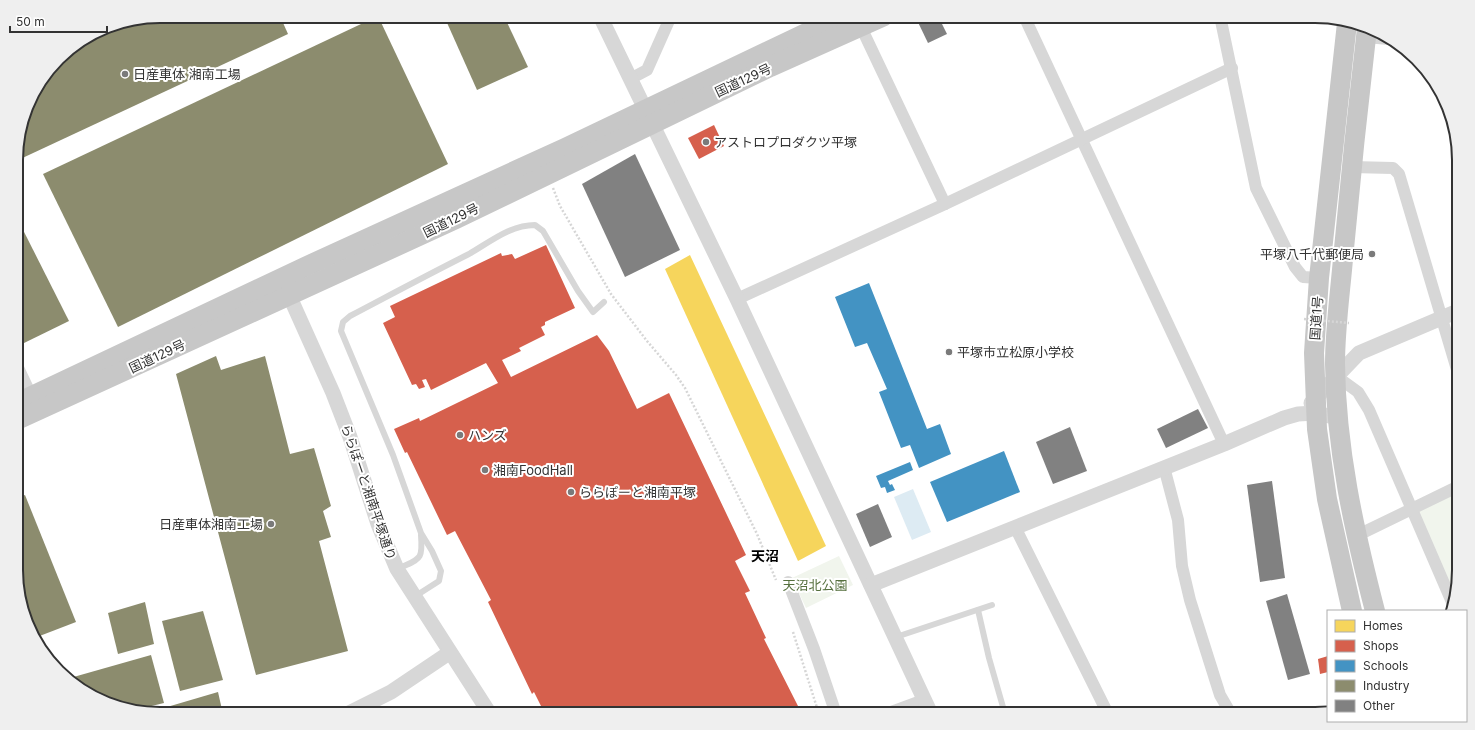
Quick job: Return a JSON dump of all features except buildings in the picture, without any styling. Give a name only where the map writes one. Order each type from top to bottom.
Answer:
[{"type":"highway","name":"国道129号","points":[[28,404],[286,286],[456,219],[648,116],[828,23]]},
{"type":"highway","name":"国道129号","points":[[648,116],[770,67],[869,23]]},
{"type":"highway","name":"国道1号","points":[[1347,27],[1319,278],[1345,478],[1356,536],[1375,610]]},
{"type":"highway","name":"国道1号","points":[[1352,610],[1327,499],[1310,409],[1331,364],[1351,167],[1367,33]]},
{"type":"street","points":[[603,23],[737,299],[927,707]]},
{"type":"street","points":[[630,79],[647,70],[668,23]]},
{"type":"street","points":[[1027,23],[1224,444]]},
{"type":"street","points":[[1222,23],[1256,188],[1294,267],[1303,277],[1319,278]]},
{"type":"street","points":[[861,27],[945,204]]},
{"type":"street","points":[[737,299],[945,204],[1232,68]]},
{"type":"street","points":[[1351,167],[1393,168],[1400,174],[1452,352]]},
{"type":"street","name":"ららぽーと湘南平塚通り","points":[[286,286],[350,437],[378,524],[397,569],[449,653],[485,707]]},
{"type":"street","points":[[1310,409],[1331,364],[1452,314]]},
{"type":"street","points":[[1331,364],[1358,392],[1369,410],[1449,596]]},
{"type":"street","points":[[23,388],[28,404]]},
{"type":"street","points":[[871,585],[1310,409],[1338,418]]},
{"type":"street","points":[[1164,467],[1178,520],[1182,566],[1190,600],[1220,695],[1227,707]]},
{"type":"street","points":[[1356,536],[1452,489]]},
{"type":"street","points":[[1015,527],[1105,707]]},
{"type":"street","points":[[784,584],[814,649],[834,707]]},
{"type":"street","points":[[361,707],[391,692],[449,653]]},
{"type":"lane","points":[[414,597],[439,581],[441,575],[432,551],[421,533],[393,455],[341,331],[343,322],[350,316],[480,248],[504,233],[528,225],[535,225],[543,231],[578,291],[593,312],[604,302]]},
{"type":"lane","points":[[397,569],[418,560],[422,554],[421,533]]},
{"type":"lane","points":[[895,638],[992,605]]},
{"type":"lane","points":[[978,610],[989,658],[1003,707]]},
{"type":"path","points":[[550,182],[560,206],[611,294],[685,388],[757,534],[784,584]]},
{"type":"path","points":[[1304,319],[1349,323]]},
{"type":"path","points":[[791,626],[817,707]]},
{"type":"green space","points":[[1452,489],[1452,570],[1449,596],[1411,509]]},
{"type":"green space","name":"天沼北公園","points":[[839,556],[853,585],[806,608],[792,578]]},
{"type":"shaded area","points":[[913,489],[931,532],[912,540],[894,497]]},
{"type":"place","name":"日産車体 湘南工場","points":[[125,74]]},
{"type":"place","name":"アストロプロダクツ平塚","points":[[706,142]]},
{"type":"place","name":"平塚八千代郵便局","points":[[1372,254]]},
{"type":"place","name":"平塚市立松原小学校","points":[[949,352]]},
{"type":"place","name":"ハンズ","points":[[460,435]]},
{"type":"place","name":"湘南FoodHall","points":[[485,470]]},
{"type":"place","name":"ららぽーと湘南平塚","points":[[571,492]]},
{"type":"place","name":"日産車体湘南工場","points":[[271,524]]},
{"type":"district","name":"天沼","points":[[765,556]]}]
